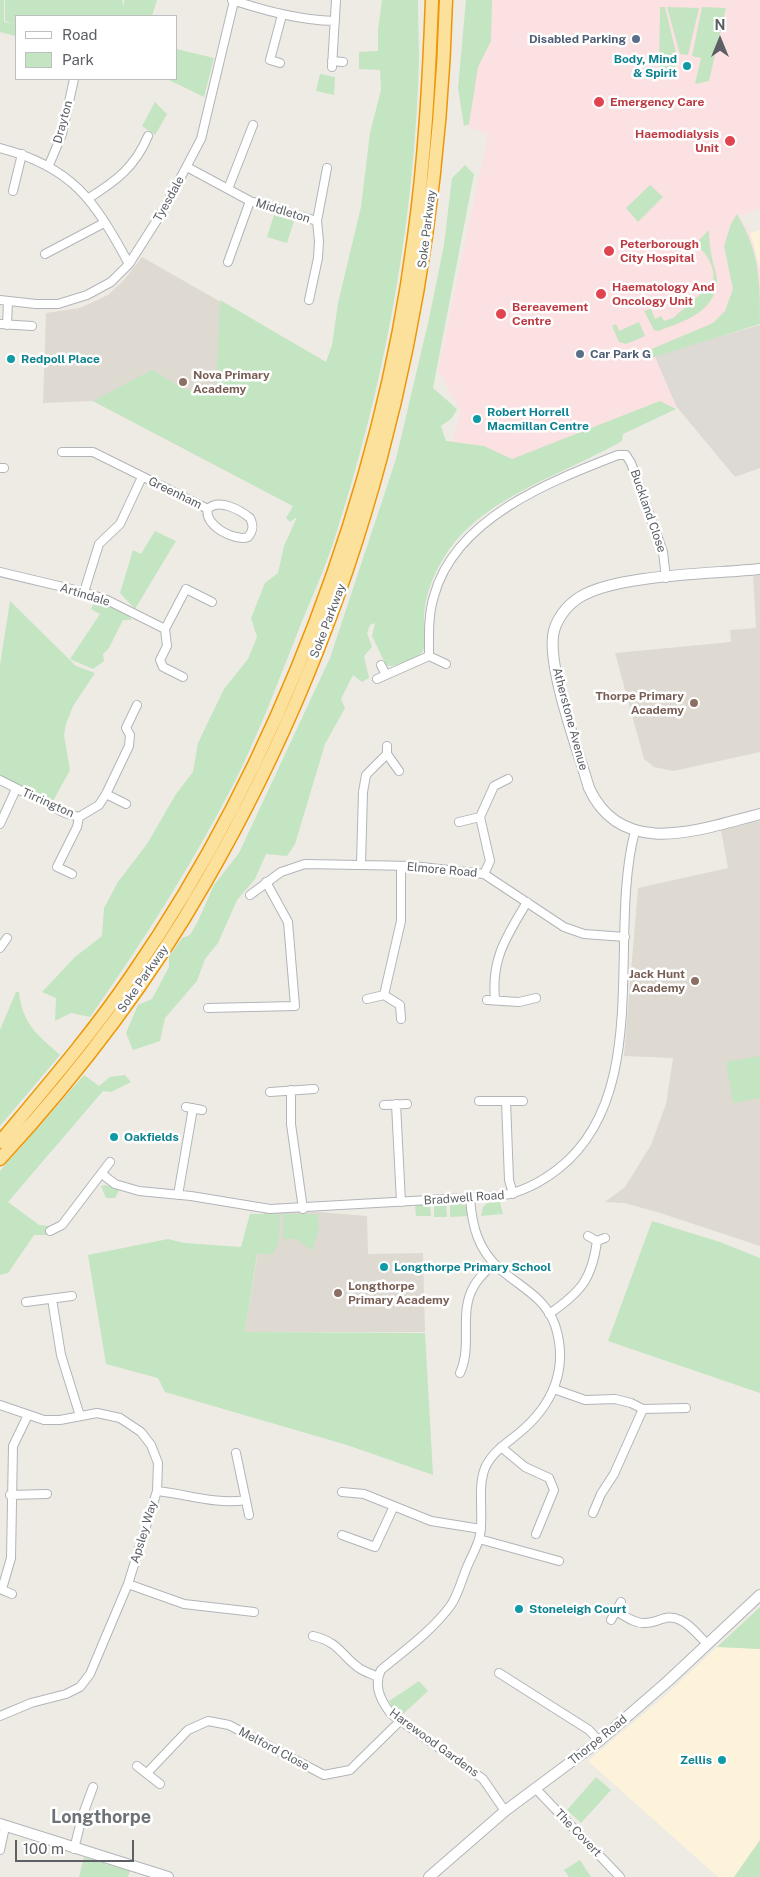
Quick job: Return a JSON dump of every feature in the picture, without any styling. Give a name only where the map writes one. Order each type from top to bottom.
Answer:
[{"type":"highway","name":"Soke Parkway","points":[[0,1142],[55,1078],[96,1025],[133,974],[192,881],[221,829],[264,741],[318,612],[366,466],[396,344],[414,240],[426,130],[431,0]]},
{"type":"highway","name":"Soke Parkway","points":[[0,1159],[64,1086],[113,1022],[174,934],[236,829],[294,707],[310,667],[346,572],[366,511],[390,426],[410,335],[422,273],[432,198],[442,104],[447,0]]},
{"type":"street","points":[[233,0],[308,21],[335,21]]},
{"type":"street","name":"Tyesdale","points":[[32,326],[4,324],[4,300],[58,304],[87,295],[111,282],[129,264],[152,229],[201,139],[233,0]]},
{"type":"street","points":[[260,8],[263,0]]},
{"type":"street","points":[[336,0],[332,64],[343,62]]},
{"type":"street","points":[[280,63],[270,60],[282,15]]},
{"type":"street","name":"Drayton","points":[[49,165],[62,134],[74,80]]},
{"type":"street","points":[[228,189],[253,125]]},
{"type":"street","points":[[89,198],[118,180],[133,163],[148,136]]},
{"type":"street","points":[[0,148],[22,154],[49,165],[69,179],[89,198],[129,264]]},
{"type":"street","points":[[13,191],[22,154]]},
{"type":"street","name":"Middleton","points":[[187,167],[250,201],[317,221]]},
{"type":"street","name":"Middleton","points":[[309,300],[318,258],[317,221],[327,168]]},
{"type":"street","name":"Middleton","points":[[228,262],[250,201]]},
{"type":"street","points":[[45,254],[104,223]]},
{"type":"street","name":"Greenham","points":[[62,452],[92,452],[208,509]]},
{"type":"street","name":"Buckland Close","points":[[429,656],[429,623],[434,595],[445,569],[460,547],[501,512],[540,488],[556,479],[618,456],[626,455],[631,463],[663,552],[666,578]]},
{"type":"street","name":"Greenham","points":[[84,592],[99,544],[120,524],[142,477]]},
{"type":"street","name":"Greenham","points":[[222,504],[247,516],[252,523],[252,533],[248,537],[239,539],[212,525],[208,518],[208,509],[212,505],[222,504]]},
{"type":"street","name":"Atherstone Avenue","points":[[636,831],[620,824],[607,815],[590,788],[557,677],[553,636],[562,614],[580,597],[608,586],[666,578],[760,569]]},
{"type":"street","name":"Artindale","points":[[0,572],[84,592],[107,600],[166,629]]},
{"type":"street","points":[[183,677],[162,667],[160,660],[167,646],[166,629],[186,589],[212,602]]},
{"type":"street","points":[[377,679],[429,656],[446,664]]},
{"type":"street","points":[[381,665],[386,676]]},
{"type":"street","name":"Tirrington","points":[[0,780],[65,813],[79,817],[99,805],[106,794],[129,746],[130,734],[126,728],[137,706]]},
{"type":"street","points":[[361,864],[363,792],[366,775],[387,750],[399,771]]},
{"type":"street","points":[[484,874],[490,861],[480,817],[494,786],[508,779]]},
{"type":"street","name":"Tirrington","points":[[0,824],[16,789]]},
{"type":"street","points":[[106,794],[126,804]]},
{"type":"street","points":[[636,831],[654,834],[678,833],[760,814]]},
{"type":"street","name":"Tirrington","points":[[72,874],[57,867],[77,827],[79,817]]},
{"type":"street","points":[[459,822],[480,817]]},
{"type":"street","name":"Bradwell Road","points":[[102,1174],[114,1184],[128,1189],[262,1208],[302,1209],[470,1198],[513,1194],[532,1186],[569,1161],[592,1134],[611,1092],[619,1046],[630,853],[636,831]]},
{"type":"street","name":"Elmore Road","points":[[250,895],[281,872],[305,864],[400,866],[484,874],[564,928],[584,934],[624,937]]},
{"type":"street","points":[[384,995],[401,921],[400,866]]},
{"type":"street","points":[[208,1008],[295,1006],[288,922],[266,882]]},
{"type":"street","points":[[527,902],[503,943],[493,977],[491,1000],[519,1002],[536,998]]},
{"type":"street","points":[[0,948],[7,938]]},
{"type":"street","points":[[367,999],[384,995],[400,1005],[401,1019]]},
{"type":"street","points":[[270,1092],[314,1089]]},
{"type":"street","points":[[291,1090],[291,1124],[302,1209]]},
{"type":"street","points":[[479,1101],[522,1101]]},
{"type":"street","points":[[506,1101],[509,1180],[513,1194]]},
{"type":"street","points":[[384,1104],[407,1104]]},
{"type":"street","points":[[396,1104],[401,1202]]},
{"type":"street","points":[[178,1195],[194,1108]]},
{"type":"street","points":[[50,1230],[62,1225],[110,1162]]},
{"type":"street","points":[[313,1636],[326,1639],[359,1668],[378,1677],[381,1670],[436,1622],[452,1604],[479,1539],[482,1480],[485,1468],[501,1447],[532,1422],[544,1409],[554,1389],[560,1366],[560,1353],[554,1324],[549,1314],[526,1287],[494,1263],[480,1244],[474,1230],[470,1198]]},
{"type":"street","points":[[588,1236],[597,1241],[605,1238]]},
{"type":"street","points":[[549,1314],[580,1290],[589,1278],[594,1264],[597,1241]]},
{"type":"street","points":[[460,1372],[466,1360],[467,1308],[470,1295],[474,1285],[494,1263]]},
{"type":"street","points":[[26,1302],[72,1296]]},
{"type":"street","points":[[52,1299],[61,1354],[80,1416]]},
{"type":"street","points":[[554,1389],[585,1400],[614,1399],[631,1403],[643,1409],[686,1408]]},
{"type":"street","name":"Apsley Way","points":[[0,1405],[44,1420],[60,1420],[97,1413],[120,1418],[141,1432],[151,1445],[158,1463],[157,1491],[128,1584],[90,1674],[80,1687],[0,1716]]},
{"type":"street","points":[[593,1512],[601,1494],[614,1474],[643,1409]]},
{"type":"street","points":[[12,1594],[1,1589],[11,1558],[10,1495],[13,1446],[28,1414]]},
{"type":"street","points":[[501,1447],[525,1467],[549,1478],[554,1490],[536,1534]]},
{"type":"street","points":[[236,1453],[249,1515]]},
{"type":"street","points":[[157,1491],[186,1494],[218,1501],[246,1500]]},
{"type":"street","points":[[342,1492],[364,1494],[431,1521],[481,1529]]},
{"type":"street","points":[[10,1495],[47,1494]]},
{"type":"street","points":[[342,1535],[375,1547],[394,1506]]},
{"type":"street","points":[[479,1539],[559,1561]]},
{"type":"street","points":[[128,1584],[184,1604],[254,1612]]},
{"type":"street","name":"Thorpe Road","points":[[429,1877],[505,1811],[599,1741],[668,1681],[760,1595]]},
{"type":"street","points":[[611,1620],[621,1602]]},
{"type":"street","points":[[616,1611],[644,1624],[665,1617],[673,1617],[682,1621],[707,1644]]},
{"type":"street","points":[[499,1673],[589,1730],[599,1741]]},
{"type":"street","name":"Harewood Gardens","points":[[378,1677],[381,1699],[391,1714],[483,1779],[505,1811]]},
{"type":"street","name":"Melford Close","points":[[147,1773],[188,1730],[208,1720],[229,1725],[324,1775],[350,1770],[400,1721]]},
{"type":"street","points":[[138,1766],[160,1784]]},
{"type":"street","points":[[74,1849],[82,1817],[93,1787]]},
{"type":"street","name":"The Covert","points":[[536,1788],[620,1877]]},
{"type":"street","points":[[0,1850],[3,1826],[168,1877]]},
{"type":"shaded area","name":"Peterborough City Hospital","points":[[479,0],[760,0],[760,208],[745,215],[738,214],[750,233],[760,269],[760,324],[654,355],[676,406],[499,492],[421,470],[453,440],[461,412],[438,370],[488,135],[468,126],[476,63]]},
{"type":"shaded area","points":[[760,230],[760,269],[750,233]]},
{"type":"shaded area","name":"Nova Primary Academy","points":[[142,257],[326,362],[293,506],[93,401],[43,403],[46,313],[80,308],[108,295],[124,280]]},
{"type":"shaded area","points":[[760,325],[760,468],[735,477],[676,406],[654,355]]},
{"type":"shaded area","name":"Thorpe Primary Academy","points":[[760,575],[760,752],[674,771],[654,767],[644,759],[615,653],[731,642],[730,630],[756,628],[753,576]]},
{"type":"shaded area","name":"Jack Hunt Academy","points":[[760,821],[760,1246],[657,1212],[624,1203],[605,1202],[625,1187],[651,1145],[666,1104],[673,1058],[624,1056],[638,888],[728,868],[721,830]]},
{"type":"shaded area","name":"Longthorpe Primary Academy","points":[[319,1212],[367,1216],[368,1254],[423,1253],[425,1332],[245,1332],[264,1213]]},
{"type":"shaded area","points":[[717,1647],[760,1649],[760,1840],[734,1877],[718,1877],[588,1761],[666,1695]]},
{"type":"green space","points":[[0,0],[4,0],[4,22],[15,24],[15,36],[0,32]]},
{"type":"green space","points":[[5,0],[122,0],[124,7],[124,0],[157,0],[152,15],[15,15],[15,24],[5,21]]},
{"type":"green space","points":[[382,0],[418,0],[419,76],[414,144],[409,201],[392,315],[367,427],[335,537],[258,731],[233,785],[200,845],[129,961],[90,1017],[71,1013],[55,1021],[56,998],[42,992],[75,957],[102,936],[104,908],[118,882],[147,844],[176,794],[193,772],[198,743],[224,689],[248,659],[257,637],[251,618],[265,583],[278,573],[284,546],[297,517],[290,522],[286,518],[293,506],[93,401],[152,370],[186,390],[216,392],[220,300],[326,362],[332,345],[338,303],[361,207],[370,133],[381,90],[380,70],[359,69],[359,52],[378,51],[378,30]]},
{"type":"green space","points":[[466,0],[492,0],[491,41],[478,67],[469,124],[464,126],[458,88]]},
{"type":"green space","points":[[660,7],[665,7],[677,57],[673,78],[659,76]]},
{"type":"green space","points":[[667,7],[699,8],[688,55],[680,54]]},
{"type":"green space","points":[[702,7],[726,8],[709,81],[695,84],[701,58],[692,56]]},
{"type":"green space","points":[[178,49],[214,58],[204,97],[169,80],[178,80]]},
{"type":"green space","points":[[320,74],[335,77],[334,95],[316,91]]},
{"type":"green space","points":[[155,102],[167,114],[155,135],[142,126]]},
{"type":"green space","points":[[465,165],[474,174],[433,388],[457,409],[452,418],[441,426],[446,441],[484,446],[512,459],[660,401],[676,409],[623,434],[622,441],[549,477],[500,504],[478,520],[459,538],[443,559],[430,587],[424,617],[425,643],[423,651],[417,656],[400,664],[386,665],[372,636],[375,623],[370,625],[367,633],[372,647],[364,656],[369,678],[362,682],[353,675],[341,699],[345,708],[325,744],[295,844],[287,856],[266,854],[255,879],[237,900],[218,943],[205,959],[197,981],[165,1018],[160,1041],[133,1050],[126,1033],[138,1005],[152,999],[169,967],[169,957],[182,938],[190,935],[214,885],[239,853],[330,658],[396,459],[429,319],[444,245],[452,178]]},
{"type":"green space","points":[[650,185],[663,197],[638,222],[626,208]]},
{"type":"green space","points":[[737,214],[750,241],[757,267],[760,294],[760,324],[644,360],[642,353],[713,323],[725,311],[733,289],[724,246],[731,224]]},
{"type":"green space","points":[[274,215],[294,221],[287,243],[267,237]]},
{"type":"green space","points":[[709,230],[709,240],[717,281],[715,292],[704,309],[696,315],[658,331],[654,330],[644,311],[651,309],[655,319],[661,316],[664,321],[673,318],[713,283],[714,277],[710,261],[695,244]]},
{"type":"green space","points":[[639,322],[645,336],[626,344],[619,342],[612,326],[616,324],[619,331]]},
{"type":"green space","points":[[155,531],[176,541],[135,609],[120,593],[133,550],[141,554]]},
{"type":"green space","points":[[95,599],[127,614],[132,620],[123,620],[109,648],[103,654],[104,661],[93,669],[70,659],[100,614],[91,609]]},
{"type":"green space","points":[[10,601],[76,666],[95,673],[73,706],[66,724],[64,735],[70,770],[52,803],[0,778],[0,665]]},
{"type":"green space","points":[[16,992],[19,992],[27,1021],[60,1055],[0,1126],[0,1030]]},
{"type":"green space","points":[[760,1056],[760,1098],[733,1103],[726,1062]]},
{"type":"green space","points":[[84,1075],[99,1086],[110,1077],[125,1075],[131,1082],[111,1092],[103,1091],[8,1202],[39,1225],[50,1226],[50,1235],[34,1235],[8,1273],[0,1275],[0,1171]]},
{"type":"green space","points":[[105,1185],[120,1189],[115,1198],[106,1198],[101,1186]]},
{"type":"green space","points":[[450,1202],[462,1203],[467,1207],[469,1216],[450,1217]]},
{"type":"green space","points":[[500,1202],[503,1214],[481,1216],[483,1207],[487,1203]]},
{"type":"green space","points":[[434,1203],[446,1203],[447,1217],[434,1217]]},
{"type":"green space","points":[[415,1204],[430,1204],[431,1216],[416,1216]]},
{"type":"green space","points":[[250,1214],[280,1214],[279,1241],[273,1254],[257,1254],[245,1332],[425,1333],[433,1475],[347,1445],[165,1392],[158,1378],[106,1364],[88,1255],[168,1239],[184,1243],[241,1247]]},
{"type":"green space","points":[[283,1214],[318,1214],[319,1229],[313,1249],[311,1250],[296,1239],[283,1239]]},
{"type":"green space","points":[[652,1221],[720,1242],[760,1258],[760,1393],[608,1341]]},
{"type":"green space","points":[[760,1607],[760,1649],[717,1647]]},
{"type":"green space","points":[[419,1681],[428,1691],[401,1716],[393,1709],[389,1701]]},
{"type":"green space","points":[[596,1777],[611,1790],[581,1823],[567,1810]]},
{"type":"green space","points":[[760,1840],[760,1877],[734,1877]]},
{"type":"green space","points":[[84,1857],[130,1871],[128,1877],[79,1877]]},
{"type":"green space","points":[[580,1860],[591,1877],[569,1877],[564,1870]]},
{"type":"place","name":"Disabled Parking","points":[[636,39]]},
{"type":"place","name":"Body, Mind & Spirit","points":[[687,66]]},
{"type":"place","name":"Emergency Care","points":[[599,102]]},
{"type":"place","name":"Haemodialysis Unit","points":[[730,141]]},
{"type":"place","name":"Peterborough City Hospital","points":[[609,251]]},
{"type":"place","name":"Haematology And Oncology Unit","points":[[601,294]]},
{"type":"place","name":"Bereavement Centre","points":[[501,314]]},
{"type":"place","name":"Car Park G","points":[[580,354]]},
{"type":"place","name":"Redpoll Place","points":[[11,359]]},
{"type":"place","name":"Nova Primary Academy","points":[[183,382]]},
{"type":"place","name":"Robert Horrell Macmillan Centre","points":[[477,419]]},
{"type":"place","name":"Thorpe Primary Academy","points":[[694,703]]},
{"type":"place","name":"Jack Hunt Academy","points":[[695,981]]},
{"type":"place","name":"Oakfields","points":[[114,1137]]},
{"type":"place","name":"Longthorpe Primary School","points":[[384,1267]]},
{"type":"place","name":"Longthorpe Primary Academy","points":[[338,1293]]},
{"type":"place","name":"Stoneleigh Court","points":[[519,1609]]},
{"type":"place","name":"Zellis","points":[[722,1760]]},
{"type":"district","name":"Longthorpe","points":[[101,1817]]}]
